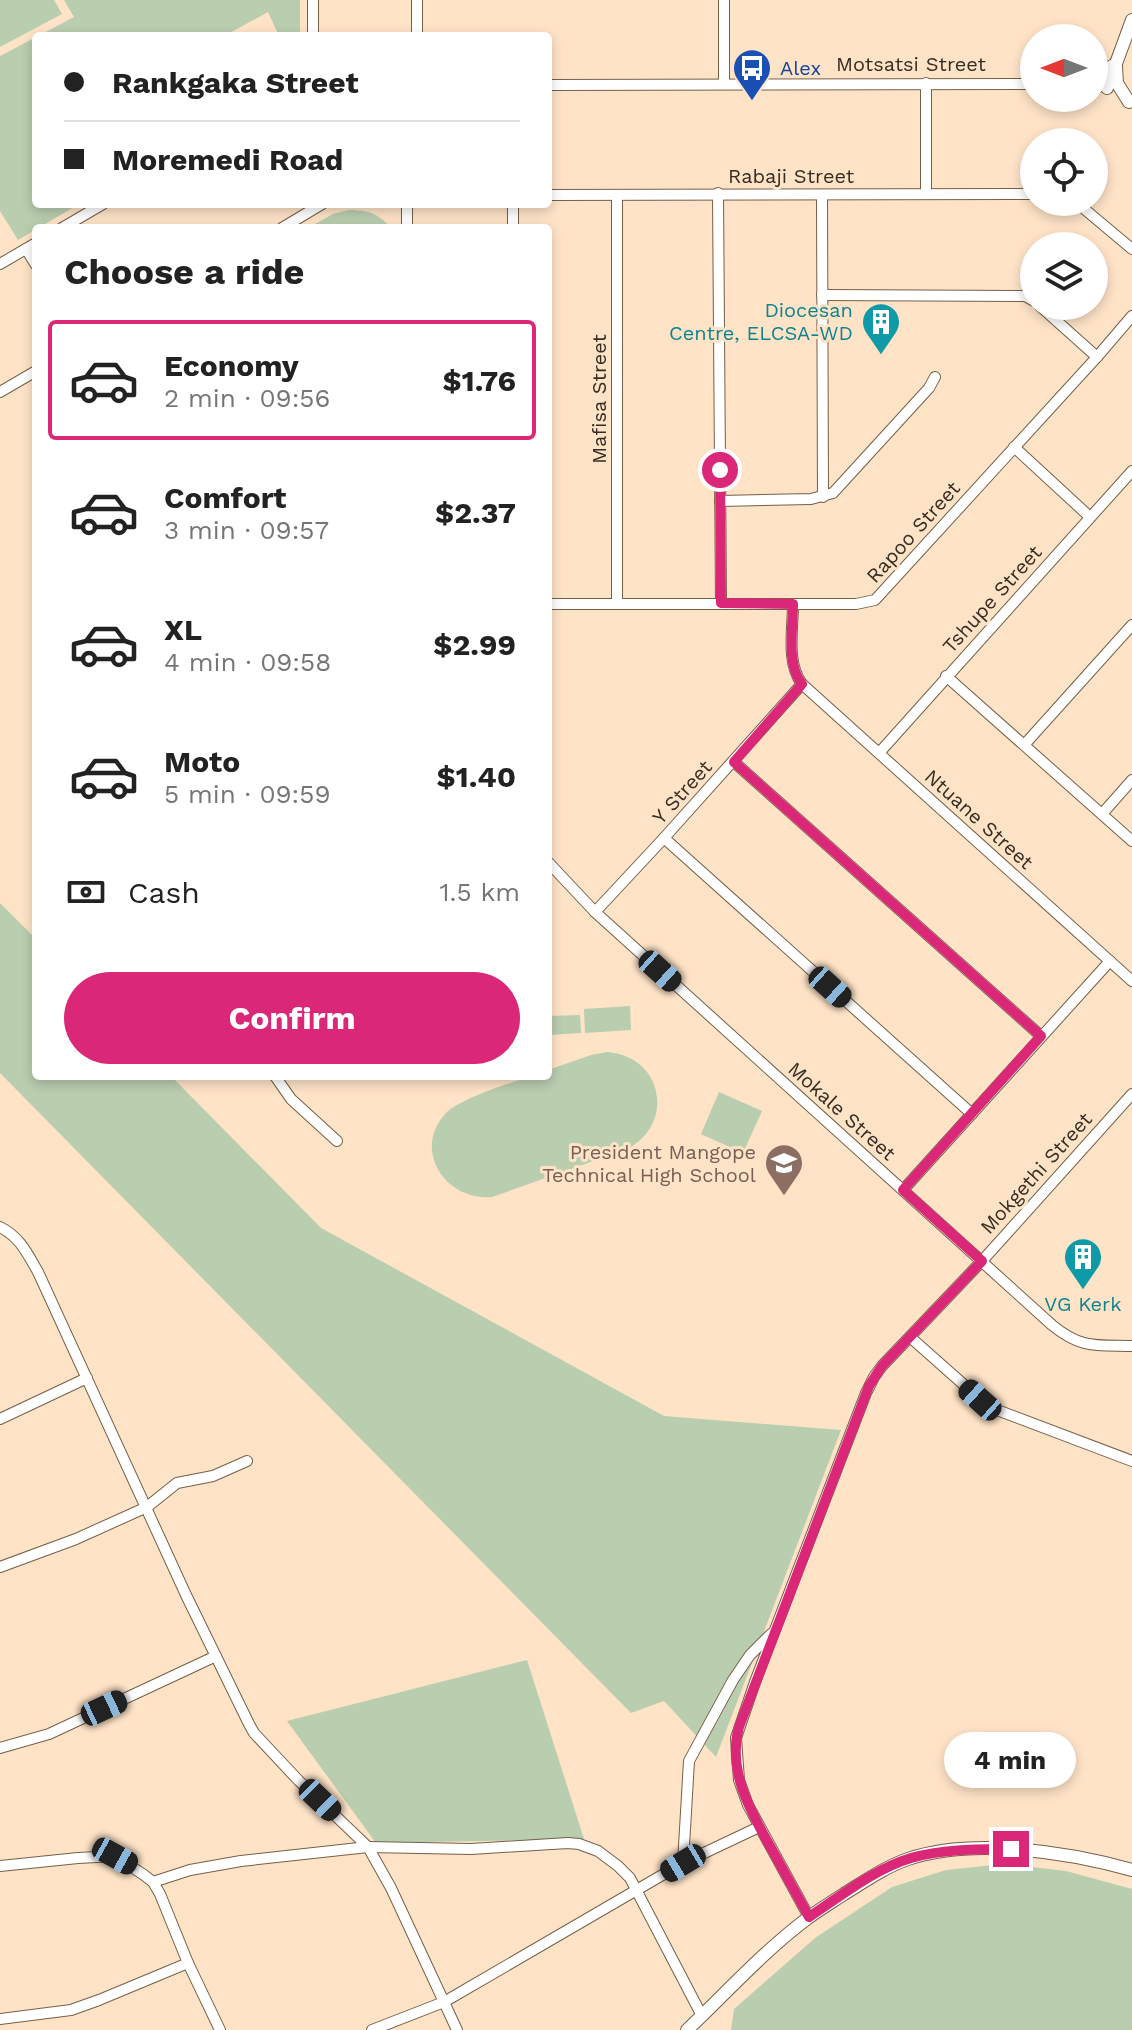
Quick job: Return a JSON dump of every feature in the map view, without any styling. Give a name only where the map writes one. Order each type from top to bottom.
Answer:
[{"type":"street","points":[[313,0],[313,32]]},
{"type":"street","points":[[417,0],[417,32]]},
{"type":"street","points":[[724,0],[724,84]]},
{"type":"street","points":[[1108,71],[1116,60],[1132,20]]},
{"type":"street","points":[[1116,60],[1117,83],[1131,104]]},
{"type":"street","points":[[926,83],[926,193]]},
{"type":"street","name":"Motsatsi Street","points":[[552,85],[1020,84]]},
{"type":"street","points":[[1108,91],[1131,104]]},
{"type":"street","points":[[718,193],[721,603]]},
{"type":"street","name":"Rabaji Street","points":[[552,195],[1020,194]]},
{"type":"street","name":"Mafisa Street","points":[[617,195],[617,603]]},
{"type":"street","points":[[822,195],[823,497]]},
{"type":"street","points":[[69,224],[96,208]]},
{"type":"street","points":[[289,224],[315,208]]},
{"type":"street","points":[[1093,216],[1132,249]]},
{"type":"street","points":[[0,264],[31,246]]},
{"type":"street","points":[[822,295],[1020,296]]},
{"type":"street","name":"Rapoo Street","points":[[552,604],[856,604],[875,600],[1132,316]]},
{"type":"street","points":[[1056,320],[1097,357]]},
{"type":"street","points":[[0,392],[32,373]]},
{"type":"street","points":[[720,501],[811,499],[833,493],[929,388],[935,377]]},
{"type":"street","points":[[1014,447],[1090,517]]},
{"type":"street","name":"Tshupe Street","points":[[879,753],[1132,471]]},
{"type":"street","points":[[793,604],[793,665],[802,684]]},
{"type":"street","points":[[1025,744],[1132,625]]},
{"type":"street","points":[[946,676],[1132,841]]},
{"type":"street","name":"Ntuane Street","points":[[802,684],[1132,981]]},
{"type":"street","name":"Y Street","points":[[595,912],[802,684]]},
{"type":"street","points":[[734,762],[1041,1036]]},
{"type":"street","points":[[1102,814],[1132,780]]},
{"type":"street","points":[[664,838],[972,1114]]},
{"type":"street","name":"Mokale Street","points":[[552,866],[595,912],[1067,1337],[1083,1343],[1132,1346]]},
{"type":"street","points":[[903,1190],[1110,961]]},
{"type":"street","points":[[278,1080],[291,1099],[337,1141]]},
{"type":"street","name":"Mokgethi Street","points":[[809,1917],[759,1827],[739,1780],[736,1738],[869,1386],[882,1366],[982,1261],[1132,1094]]},
{"type":"street","points":[[0,1227],[22,1243],[38,1272],[254,1733],[368,1847],[391,1888],[457,2030]]},
{"type":"street","points":[[910,1337],[989,1407],[1132,1461]]},
{"type":"street","points":[[0,1419],[87,1378]]},
{"type":"street","points":[[0,1567],[76,1539],[147,1507],[177,1483],[213,1476],[247,1461]]},
{"type":"street","points":[[683,1863],[689,1761],[739,1671],[775,1630]]},
{"type":"street","points":[[0,1748],[49,1734],[216,1656]]},
{"type":"street","points":[[372,2030],[444,2002],[683,1863],[759,1827]]},
{"type":"street","points":[[153,1882],[190,1870],[241,1861],[368,1847],[471,1849],[579,1844],[608,1857],[630,1878],[702,2016]]},
{"type":"street","points":[[687,2030],[809,1917],[882,1870],[910,1858],[951,1851],[1011,1849],[1079,1857],[1132,1870]]},
{"type":"street","points":[[0,1866],[115,1856],[129,1864],[153,1882],[220,2030]]},
{"type":"street","points":[[0,2019],[71,2010],[188,1963]]},
{"type":"green space","points":[[0,0],[54,0],[62,14],[0,47]]},
{"type":"green space","points":[[64,0],[300,0],[300,32],[277,32],[268,12],[231,32],[46,32],[74,17]]},
{"type":"green space","points":[[32,39],[32,208],[72,208],[45,224],[32,224],[32,232],[18,240],[0,211],[0,56]]},
{"type":"green space","points":[[362,211],[372,213],[387,224],[315,224],[333,214]]},
{"type":"green space","points":[[0,903],[32,935],[32,1080],[175,1080],[321,1228],[664,1416],[841,1430],[716,1757],[664,1701],[631,1713],[0,1073]]},
{"type":"green space","points":[[630,1006],[631,1030],[585,1033],[584,1009]]},
{"type":"green space","points":[[580,1015],[581,1033],[552,1035],[552,1016]]},
{"type":"green space","points":[[607,1052],[626,1056],[641,1066],[651,1078],[657,1110],[652,1125],[641,1139],[625,1150],[492,1197],[475,1196],[448,1182],[433,1158],[432,1143],[436,1128],[445,1114],[472,1097],[520,1080],[552,1080],[552,1069]]},
{"type":"green space","points":[[719,1092],[762,1111],[743,1153],[701,1134]]},
{"type":"green space","points":[[527,1660],[584,1839],[376,1843],[287,1721]]},
{"type":"green space","points":[[1004,1864],[1066,1871],[1132,1889],[1132,2030],[731,2030],[734,2009],[815,1938],[892,1887],[946,1870]]},
{"type":"place","name":"Alex","points":[[752,102]]},
{"type":"place","name":"Diocesan Centre, ELCSA-WD","points":[[881,356]]},
{"type":"place","name":"President Mangope Technical High School","points":[[784,1197]]},
{"type":"place","name":"VG Kerk","points":[[1083,1291]]},
{"type":"route","points":[[720,470],[721,603],[793,604],[793,665],[802,684],[734,762],[1041,1036],[903,1190],[982,1261],[882,1366],[869,1386],[739,1727],[736,1738],[739,1780],[759,1827],[809,1917],[882,1870],[910,1858],[951,1851],[1011,1849]]}]
